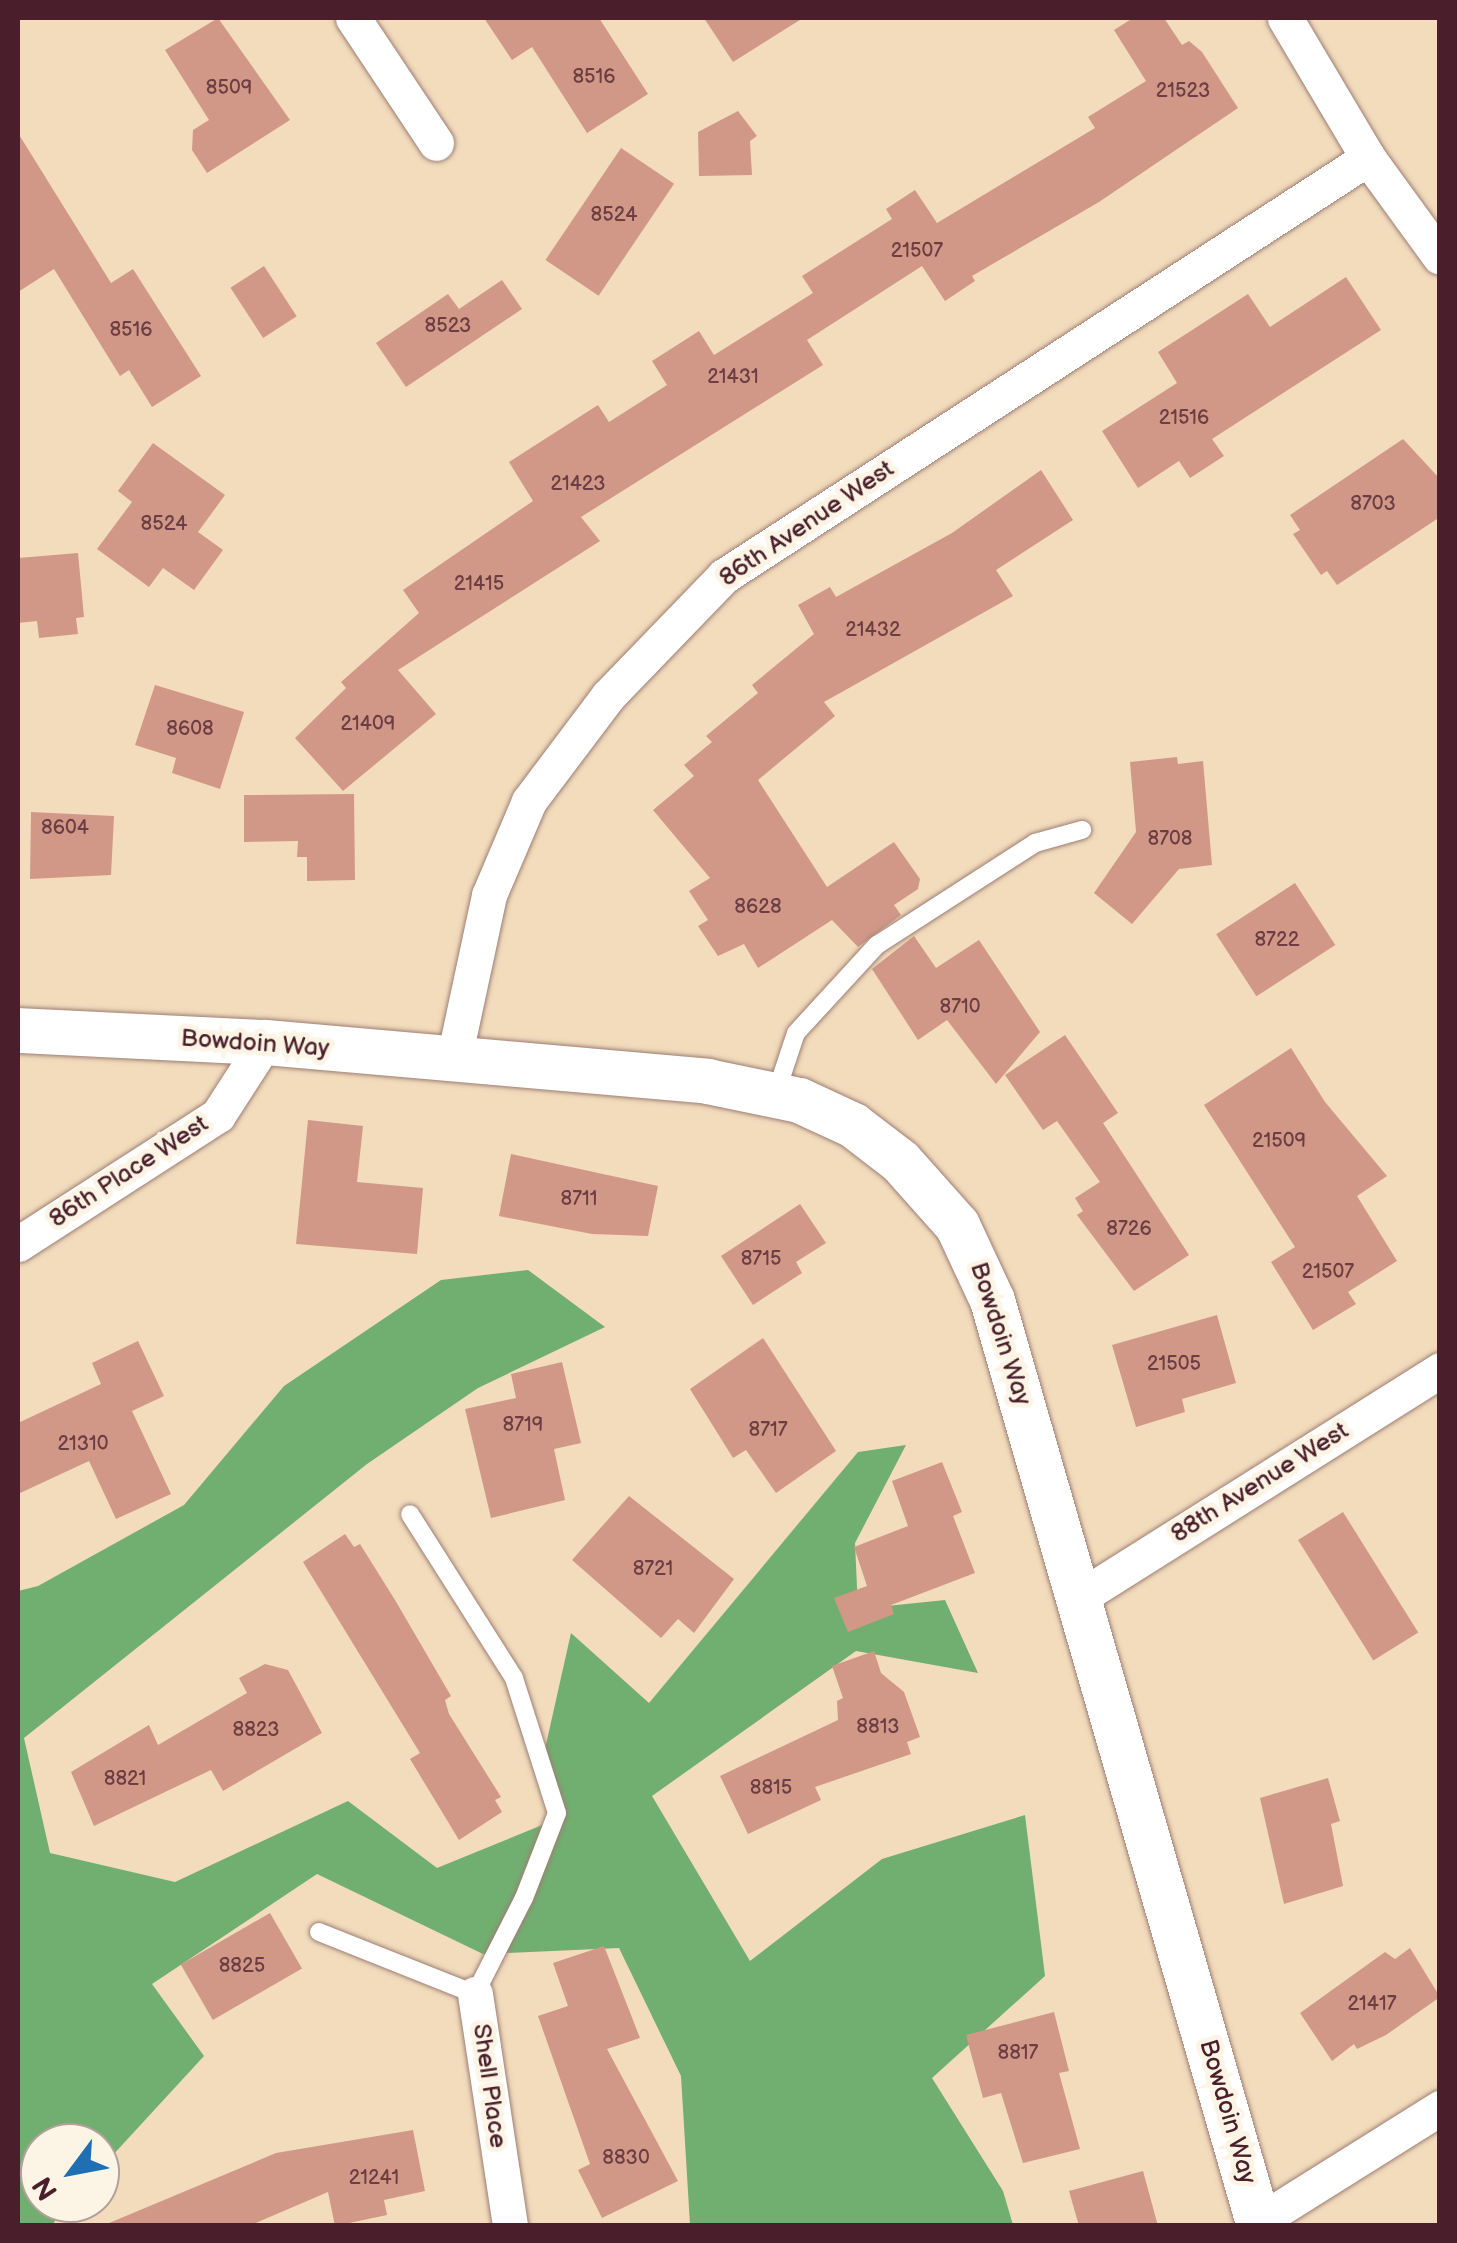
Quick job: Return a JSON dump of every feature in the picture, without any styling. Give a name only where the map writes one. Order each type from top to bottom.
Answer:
[{"type":"street","points":[[353,18],[436,143]]},
{"type":"street","points":[[1285,18],[1368,158],[1440,257]]},
{"type":"street","name":"86th Avenue West","points":[[453,1063],[488,894],[529,801],[608,696],[724,576],[1368,158]]},
{"type":"street","name":"Bowdoin Way","points":[[18,1030],[264,1042],[453,1063],[706,1081],[776,1093],[852,1125],[900,1161],[974,1252],[1080,1597],[1259,2224]]},
{"type":"street","name":"86th Place West","points":[[18,1244],[218,1115],[264,1042]]},
{"type":"street","name":"88th Avenue West","points":[[1080,1597],[1440,1370]]},
{"type":"street","name":"Shell Place","points":[[475,1994],[510,2226]]},
{"type":"street","points":[[1259,2224],[1440,2108]]},
{"type":"lane","points":[[776,1093],[796,1033],[876,945],[1035,843],[1082,830]]},
{"type":"lane","points":[[410,1514],[514,1678],[556,1812],[524,1898],[475,1994]]},
{"type":"lane","name":"Shell Place","points":[[319,1932],[475,1994]]},
{"type":"green space","points":[[528,1270],[605,1327],[478,1388],[367,1464],[24,1738],[50,1853],[175,1882],[348,1801],[437,1868],[547,1823],[545,1749],[571,1633],[649,1703],[858,1452],[906,1445],[855,1543],[858,1609],[945,1600],[978,1673],[856,1651],[652,1796],[750,1961],[882,1859],[1025,1815],[1045,1976],[932,2078],[1003,2191],[1013,2225],[690,2225],[681,2076],[619,1948],[483,1954],[317,1874],[152,1984],[204,2056],[120,2147],[120,2123],[20,2123],[20,2223],[54,2223],[18,2225],[18,1591],[38,1586],[184,1505],[284,1386],[441,1280]]},
{"type":"building","points":[[218,18],[290,120],[207,173],[192,150],[193,130],[209,120],[165,50]]},
{"type":"building","points":[[484,18],[599,18],[648,94],[587,133],[532,47],[512,60]]},
{"type":"building","points":[[704,18],[803,18],[733,62]]},
{"type":"building","points":[[1133,18],[1164,18],[1182,45],[1189,41],[1202,52],[1238,108],[1099,202],[972,276],[975,281],[945,301],[922,266],[807,340],[823,365],[581,517],[600,541],[398,670],[436,714],[343,791],[295,738],[346,688],[341,682],[419,613],[403,590],[533,501],[509,462],[598,405],[609,422],[667,385],[652,361],[699,331],[714,355],[813,293],[802,276],[892,219],[886,209],[915,190],[937,223],[1095,128],[1088,117],[1146,81],[1114,30]]},
{"type":"building","points":[[738,111],[757,136],[750,141],[752,175],[699,176],[698,132]]},
{"type":"building","points":[[18,133],[111,283],[133,269],[201,376],[152,407],[129,370],[120,376],[54,269],[18,292]]},
{"type":"building","points":[[621,148],[674,184],[599,296],[546,260]]},
{"type":"building","points":[[264,266],[297,316],[263,338],[230,288]]},
{"type":"building","points":[[1346,277],[1381,330],[1212,439],[1224,456],[1190,478],[1179,461],[1138,488],[1102,431],[1177,383],[1158,352],[1248,294],[1270,327]]},
{"type":"building","points":[[502,280],[522,309],[406,387],[376,343],[448,294],[459,309]]},
{"type":"building","points":[[1403,439],[1440,479],[1440,517],[1337,585],[1327,571],[1321,575],[1293,534],[1300,530],[1290,515]]},
{"type":"building","points":[[153,443],[225,495],[198,532],[223,550],[194,590],[163,568],[149,587],[97,549],[132,502],[118,491]]},
{"type":"building","points":[[1041,470],[1073,520],[996,570],[1013,596],[824,702],[835,716],[758,780],[827,887],[894,842],[920,879],[918,889],[894,905],[901,915],[858,947],[832,920],[758,968],[744,944],[718,956],[698,926],[708,920],[689,891],[710,878],[653,810],[694,776],[684,765],[712,742],[706,736],[758,693],[752,685],[814,634],[798,605],[830,587],[836,597],[952,533]]},
{"type":"building","points":[[78,553],[84,617],[76,618],[78,634],[39,638],[37,621],[18,623],[18,558]]},
{"type":"building","points":[[155,685],[244,712],[220,789],[172,773],[176,758],[135,745]]},
{"type":"building","points":[[1177,757],[1178,764],[1203,761],[1212,865],[1179,869],[1132,924],[1094,893],[1136,832],[1130,762]]},
{"type":"building","points":[[354,794],[355,880],[307,881],[307,857],[297,857],[298,841],[244,842],[244,795]]},
{"type":"building","points":[[31,812],[114,816],[111,875],[30,879]]},
{"type":"building","points":[[1295,883],[1335,945],[1256,996],[1216,934]]},
{"type":"building","points":[[914,936],[936,968],[979,940],[1040,1032],[996,1084],[947,1020],[918,1040],[872,969]]},
{"type":"building","points":[[1065,1035],[1118,1113],[1103,1123],[1189,1255],[1134,1291],[1077,1215],[1083,1211],[1075,1198],[1100,1182],[1057,1121],[1043,1130],[1005,1075]]},
{"type":"building","points":[[1291,1048],[1325,1102],[1387,1176],[1357,1196],[1397,1261],[1348,1292],[1356,1304],[1313,1330],[1271,1262],[1295,1247],[1204,1105]]},
{"type":"building","points":[[308,1120],[363,1126],[357,1182],[423,1188],[417,1254],[296,1244]]},
{"type":"building","points":[[511,1154],[658,1186],[648,1236],[592,1234],[499,1216]]},
{"type":"building","points":[[800,1204],[826,1243],[796,1262],[802,1273],[753,1305],[721,1256]]},
{"type":"building","points":[[1217,1315],[1236,1383],[1182,1399],[1185,1412],[1136,1427],[1112,1345]]},
{"type":"building","points":[[763,1338],[836,1451],[776,1493],[746,1450],[733,1458],[690,1389]]},
{"type":"building","points":[[138,1341],[164,1396],[132,1411],[171,1494],[116,1519],[89,1461],[18,1494],[18,1423],[101,1384],[92,1363]]},
{"type":"building","points":[[562,1362],[581,1443],[554,1449],[565,1500],[491,1518],[465,1409],[516,1398],[511,1374]]},
{"type":"building","points":[[942,1462],[962,1512],[953,1516],[975,1573],[891,1605],[894,1614],[848,1632],[834,1598],[867,1586],[854,1547],[908,1526],[892,1481]]},
{"type":"building","points":[[629,1496],[734,1579],[694,1633],[678,1619],[661,1638],[572,1560]]},
{"type":"building","points":[[1343,1512],[1418,1632],[1373,1661],[1298,1540]]},
{"type":"building","points":[[345,1534],[354,1547],[360,1544],[395,1600],[451,1696],[445,1700],[449,1714],[501,1797],[495,1800],[502,1812],[459,1840],[410,1759],[420,1753],[303,1562]]},
{"type":"building","points":[[874,1651],[881,1673],[904,1692],[920,1737],[907,1742],[911,1754],[815,1787],[821,1800],[748,1834],[720,1776],[838,1720],[837,1701],[843,1698],[832,1666]]},
{"type":"building","points":[[265,1664],[288,1670],[322,1733],[223,1791],[211,1770],[94,1826],[71,1772],[149,1725],[158,1745],[247,1693],[239,1678]]},
{"type":"building","points":[[1328,1778],[1340,1821],[1331,1824],[1343,1886],[1284,1904],[1260,1798]]},
{"type":"building","points":[[270,1913],[302,1968],[213,2020],[181,1964]]},
{"type":"building","points":[[604,1946],[640,2038],[607,2049],[678,2181],[602,2218],[578,2170],[590,2164],[538,2016],[568,2006],[553,1963]]},
{"type":"building","points":[[1410,1948],[1440,1997],[1386,2035],[1357,2049],[1354,2044],[1332,2061],[1300,2013],[1385,1952],[1395,1959]]},
{"type":"building","points":[[1054,2012],[1069,2071],[1059,2073],[1080,2149],[1023,2163],[1001,2093],[983,2098],[966,2035]]},
{"type":"building","points":[[413,2130],[425,2191],[384,2200],[387,2215],[335,2226],[328,2192],[249,2226],[102,2226],[120,2223],[120,2218],[276,2153]]},
{"type":"building","points":[[1143,2171],[1158,2226],[1079,2226],[1069,2191]]}]
